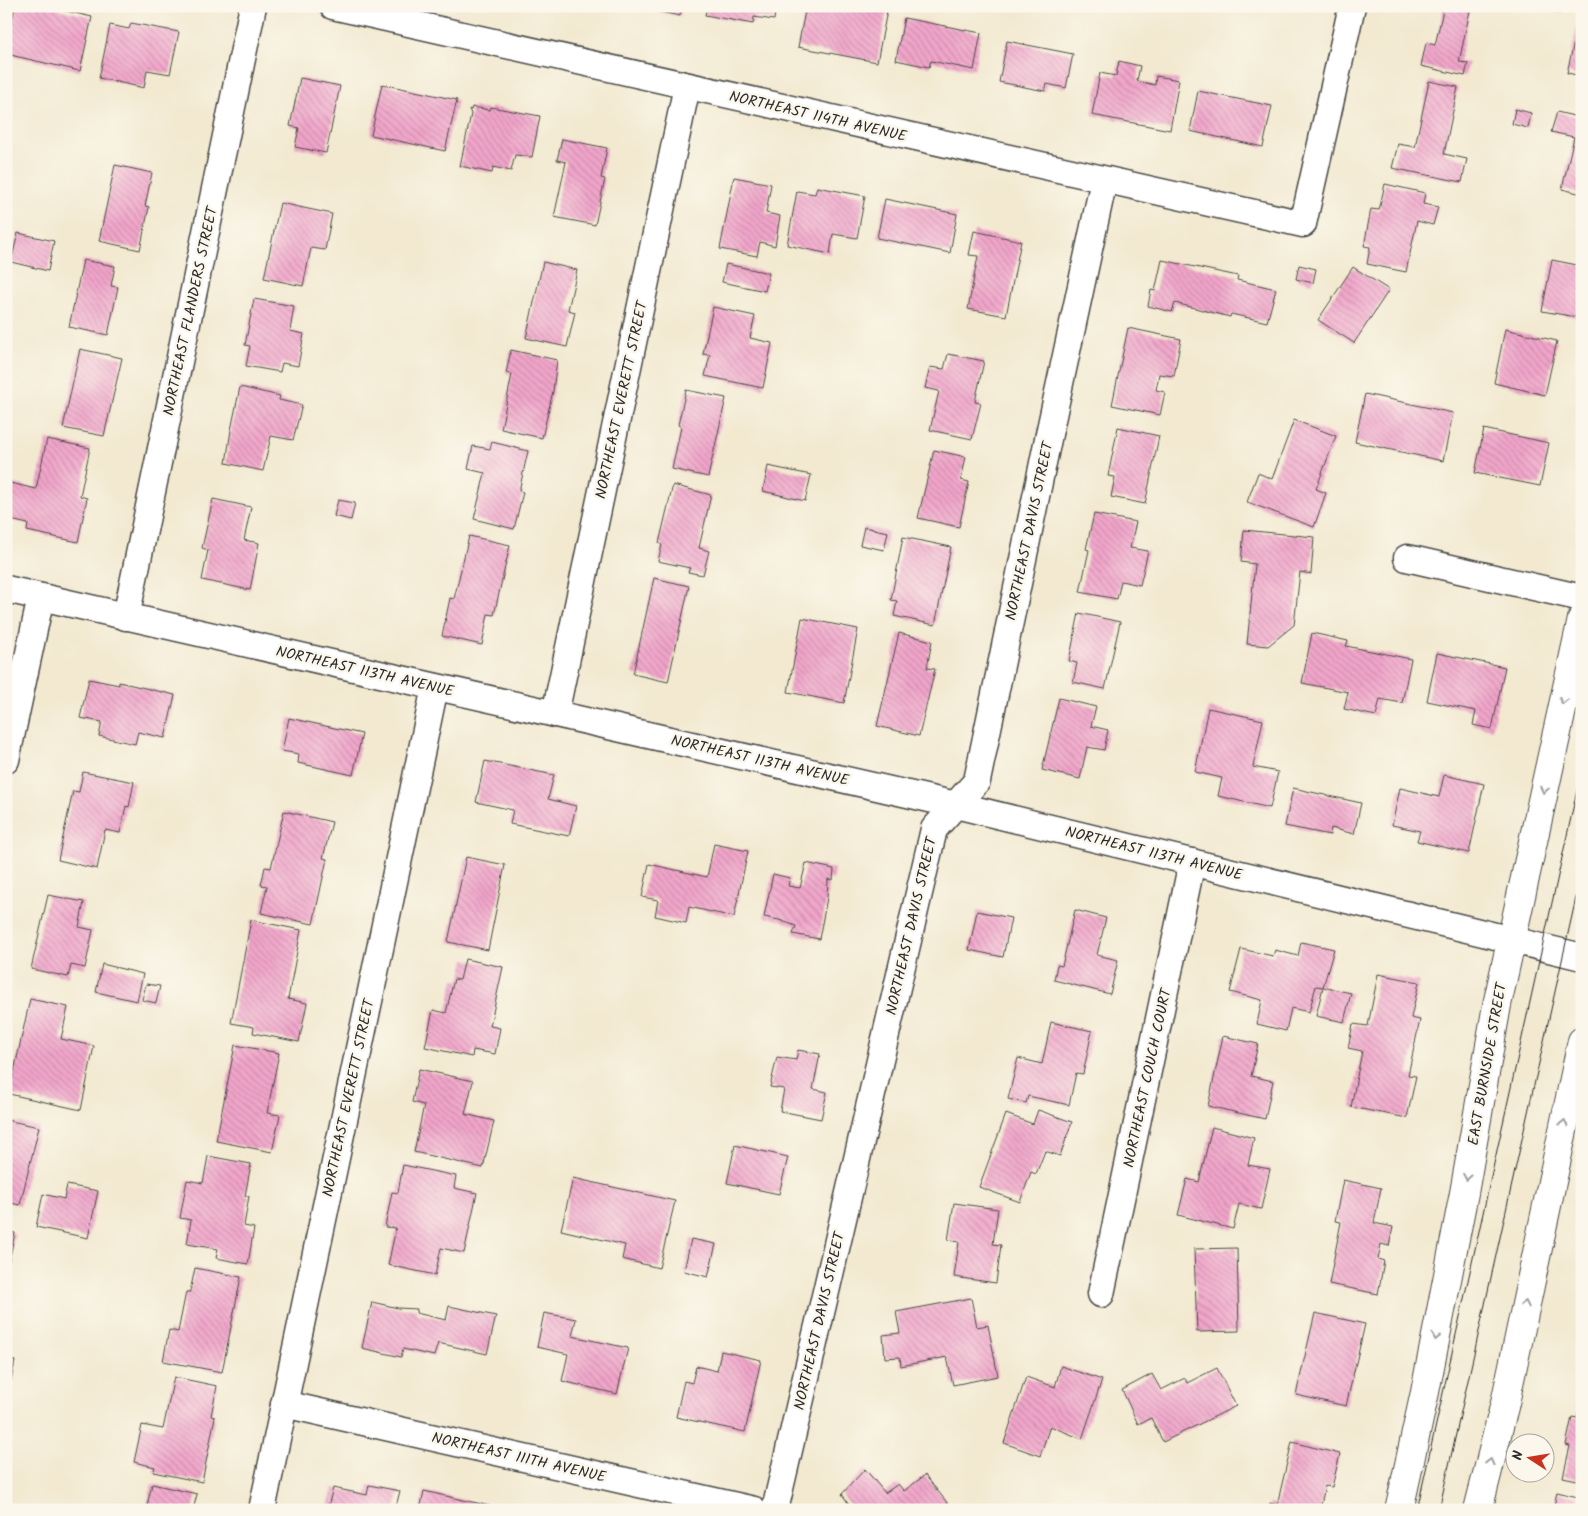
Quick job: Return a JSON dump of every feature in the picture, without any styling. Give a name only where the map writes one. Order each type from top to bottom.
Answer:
[{"type":"street","name":"NORTHEAST FLANDERS STREET","points":[[126,616],[253,6]]},
{"type":"street","name":"NORTHEAST 114TH AVENUE","points":[[333,6],[1303,224],[1352,6]]},
{"type":"street","name":"NORTHEAST EVERETT STREET","points":[[555,714],[687,86]]},
{"type":"street","name":"NORTHEAST DAVIS STREET","points":[[775,1510],[934,829],[977,781],[1104,180]]},
{"type":"street","points":[[1407,558],[1582,598]]},
{"type":"street","name":"NORTHEAST 113TH AVENUE","points":[[6,590],[956,805],[1582,957]]},
{"type":"street","points":[[6,760],[41,597]]},
{"type":"street","name":"EAST BURNSIDE STREET","points":[[1399,1510],[1425,1392],[1464,1193],[1497,1005],[1582,619]]},
{"type":"street","name":"NORTHEAST EVERETT STREET","points":[[262,1510],[435,687]]},
{"type":"street","name":"NORTHEAST COUCH COURT","points":[[1101,1294],[1192,862]]},
{"type":"street","points":[[1478,1510],[1505,1404],[1582,1041]]},
{"type":"street","name":"NORTHEAST 111TH AVENUE","points":[[284,1404],[754,1510]]},
{"type":"building","points":[[15,6],[45,6],[92,17],[80,71],[6,54]]},
{"type":"building","points":[[633,6],[682,6],[680,16]]},
{"type":"building","points":[[707,6],[776,6],[774,20],[754,17],[753,24],[705,15]]},
{"type":"building","points":[[806,6],[888,6],[877,62],[798,47]]},
{"type":"building","points":[[1444,6],[1471,6],[1459,62],[1468,63],[1465,76],[1421,66],[1426,43],[1435,45]]},
{"type":"building","points":[[1541,6],[1563,6],[1561,13],[1540,8]]},
{"type":"building","points":[[1582,11],[1582,76],[1567,73]]},
{"type":"building","points":[[904,18],[981,33],[974,70],[931,61],[929,67],[896,60]]},
{"type":"building","points":[[131,23],[179,32],[170,74],[147,70],[144,88],[99,78],[110,25],[129,29]]},
{"type":"building","points":[[1007,41],[1073,54],[1066,88],[1047,84],[1045,91],[999,82]]},
{"type":"building","points":[[1119,61],[1140,66],[1137,81],[1155,85],[1156,76],[1179,80],[1170,130],[1092,115],[1100,73],[1116,76]]},
{"type":"building","points":[[300,78],[340,86],[326,153],[295,147],[299,128],[290,126]]},
{"type":"building","points":[[1429,81],[1458,87],[1444,154],[1467,159],[1462,182],[1392,168],[1398,144],[1415,147]]},
{"type":"building","points":[[382,84],[457,100],[445,151],[371,135]]},
{"type":"building","points":[[1198,91],[1272,106],[1263,147],[1190,131]]},
{"type":"building","points":[[472,107],[490,110],[491,107],[540,116],[532,157],[515,155],[511,171],[493,167],[492,173],[460,166],[471,114],[469,109],[471,110]]},
{"type":"building","points":[[1515,109],[1531,113],[1528,128],[1512,124]]},
{"type":"building","points":[[1557,112],[1582,118],[1582,194],[1562,189],[1574,137],[1551,132]]},
{"type":"building","points":[[562,139],[607,148],[601,178],[605,179],[595,225],[554,217],[566,162],[557,160]]},
{"type":"building","points":[[115,165],[152,173],[145,206],[149,207],[140,250],[99,241]]},
{"type":"building","points":[[734,177],[771,184],[766,213],[780,216],[775,246],[760,242],[757,256],[720,249]]},
{"type":"building","points":[[1385,184],[1425,193],[1423,204],[1438,207],[1433,225],[1417,221],[1406,272],[1367,264],[1370,247],[1364,246],[1371,209],[1379,210]]},
{"type":"building","points":[[817,187],[865,196],[857,238],[833,234],[830,254],[787,245],[797,191],[815,194]]},
{"type":"building","points":[[885,199],[957,214],[950,253],[877,238]]},
{"type":"building","points":[[280,203],[332,214],[325,250],[311,248],[303,286],[264,278]]},
{"type":"building","points":[[974,231],[1021,241],[1006,316],[968,309],[978,256],[969,255]]},
{"type":"building","points":[[18,233],[54,241],[48,271],[11,262]]},
{"type":"building","points":[[83,260],[115,266],[111,286],[118,287],[108,335],[69,327]]},
{"type":"building","points":[[1162,260],[1238,276],[1237,280],[1276,289],[1267,322],[1231,314],[1230,317],[1175,303],[1172,312],[1148,306],[1151,290],[1155,291]]},
{"type":"building","points":[[1552,260],[1582,266],[1582,318],[1542,311]]},
{"type":"building","points":[[543,262],[577,270],[568,310],[575,312],[567,347],[526,338]]},
{"type":"building","points":[[726,264],[769,273],[765,291],[722,282]]},
{"type":"building","points":[[1299,265],[1316,269],[1313,283],[1296,279]]},
{"type":"building","points":[[1353,267],[1389,290],[1354,343],[1318,320]]},
{"type":"building","points":[[254,299],[294,306],[290,331],[304,334],[298,366],[282,363],[280,372],[246,366],[250,346],[245,345]]},
{"type":"building","points":[[713,307],[755,316],[750,338],[772,343],[763,388],[705,376],[710,355],[703,354]]},
{"type":"building","points":[[1128,328],[1181,339],[1174,376],[1159,374],[1156,390],[1165,392],[1160,415],[1112,405]]},
{"type":"building","points":[[1505,329],[1557,341],[1545,395],[1494,383]]},
{"type":"building","points":[[80,349],[122,358],[104,436],[63,428]]},
{"type":"building","points":[[511,350],[557,360],[553,391],[542,438],[501,429],[512,374],[506,373]]},
{"type":"building","points":[[948,354],[984,361],[975,402],[981,403],[972,439],[930,430],[939,391],[925,388],[930,367],[944,369]]},
{"type":"building","points":[[240,387],[280,396],[279,400],[302,405],[293,440],[271,436],[263,471],[226,463]]},
{"type":"building","points":[[686,390],[726,398],[708,477],[672,469],[681,427],[678,425]]},
{"type":"building","points":[[1365,394],[1453,413],[1443,461],[1355,442]]},
{"type":"building","points":[[1294,420],[1336,436],[1316,489],[1326,493],[1314,527],[1247,502],[1258,473],[1272,479]]},
{"type":"building","points":[[1118,427],[1159,436],[1145,504],[1111,497],[1115,477],[1108,476]]},
{"type":"building","points":[[1484,429],[1549,443],[1540,486],[1475,473]]},
{"type":"building","points":[[47,439],[90,448],[80,496],[87,498],[78,542],[27,531],[28,524],[6,519],[6,482],[36,489]]},
{"type":"building","points":[[492,442],[528,451],[519,491],[523,492],[514,529],[474,519],[485,473],[468,469],[473,446],[490,449]]},
{"type":"building","points":[[934,450],[966,457],[961,480],[969,482],[959,527],[918,518]]},
{"type":"building","points":[[768,466],[811,475],[805,501],[763,491]]},
{"type":"building","points":[[673,485],[711,495],[699,548],[709,551],[703,575],[688,572],[690,568],[658,561],[662,545],[659,543]]},
{"type":"building","points":[[213,499],[251,507],[244,540],[259,543],[250,590],[202,580],[208,550],[202,548]]},
{"type":"building","points":[[338,500],[355,503],[351,520],[334,516]]},
{"type":"building","points":[[1094,514],[1136,522],[1130,548],[1148,551],[1140,585],[1121,581],[1117,599],[1080,592],[1089,550],[1086,549]]},
{"type":"building","points":[[864,527],[888,532],[884,550],[860,545]]},
{"type":"building","points":[[1244,530],[1314,537],[1311,574],[1300,572],[1294,625],[1268,646],[1247,644],[1255,564],[1241,562]]},
{"type":"building","points":[[469,536],[510,545],[494,615],[488,614],[482,645],[442,636],[450,598],[454,599]]},
{"type":"building","points":[[903,537],[951,547],[935,625],[894,616],[897,601],[891,600]]},
{"type":"building","points":[[654,578],[689,586],[668,682],[633,674]]},
{"type":"building","points":[[1079,613],[1120,622],[1105,689],[1073,682],[1077,663],[1069,661]]},
{"type":"building","points":[[802,618],[858,629],[844,703],[788,692]]},
{"type":"building","points":[[899,633],[932,641],[927,668],[935,669],[919,736],[877,726]]},
{"type":"building","points":[[1312,633],[1348,641],[1346,646],[1411,659],[1402,703],[1380,699],[1376,716],[1344,709],[1348,692],[1302,683]]},
{"type":"building","points":[[1437,653],[1505,667],[1492,729],[1473,725],[1476,711],[1427,701]]},
{"type":"building","points":[[89,679],[119,685],[119,682],[175,695],[165,738],[138,732],[135,744],[99,736],[102,722],[80,718]]},
{"type":"building","points":[[1059,698],[1096,707],[1091,726],[1108,730],[1104,750],[1087,747],[1080,779],[1042,770]]},
{"type":"building","points":[[1208,708],[1263,720],[1253,767],[1278,772],[1270,808],[1218,796],[1222,778],[1195,772]]},
{"type":"building","points":[[289,718],[362,734],[353,775],[298,763],[299,754],[282,751]]},
{"type":"building","points":[[485,761],[554,775],[548,799],[576,806],[569,836],[510,824],[513,810],[476,802]]},
{"type":"building","points":[[83,772],[134,782],[129,807],[126,806],[120,833],[105,830],[97,869],[58,860],[73,791],[79,792]]},
{"type":"building","points":[[1444,775],[1484,784],[1469,853],[1417,841],[1420,831],[1392,825],[1400,788],[1439,797]]},
{"type":"building","points":[[1293,788],[1361,803],[1354,834],[1331,828],[1330,835],[1285,826]]},
{"type":"building","points":[[284,811],[332,822],[323,858],[327,859],[313,924],[261,913],[267,886],[261,885],[265,867],[271,868]]},
{"type":"building","points":[[714,844],[748,851],[734,917],[689,907],[686,923],[655,916],[658,900],[642,897],[649,864],[707,877]]},
{"type":"building","points":[[466,857],[505,865],[488,950],[448,942]]},
{"type":"building","points":[[806,863],[834,869],[833,880],[828,879],[827,898],[819,939],[793,934],[796,926],[764,917],[773,874],[790,878],[788,886],[800,888]]},
{"type":"building","points":[[48,895],[84,902],[79,927],[93,930],[85,968],[71,965],[68,977],[31,969]]},
{"type":"building","points":[[1075,910],[1106,918],[1097,955],[1118,960],[1110,994],[1054,980],[1057,965],[1062,966]]},
{"type":"building","points":[[977,911],[1011,918],[1003,957],[969,950]]},
{"type":"building","points":[[251,920],[301,930],[288,999],[307,1003],[299,1042],[253,1033],[254,1027],[231,1023]]},
{"type":"building","points":[[1301,942],[1334,949],[1323,987],[1316,986],[1309,1012],[1291,1008],[1286,1031],[1257,1024],[1262,1000],[1230,992],[1241,949],[1273,956],[1275,950],[1298,956]]},
{"type":"building","points":[[465,959],[503,967],[490,1026],[500,1028],[495,1054],[473,1050],[472,1057],[425,1047],[433,1010],[446,1013],[454,979],[460,980]]},
{"type":"building","points":[[102,964],[143,974],[137,1001],[96,992]]},
{"type":"building","points":[[1378,974],[1419,982],[1411,1018],[1420,1020],[1408,1075],[1416,1076],[1407,1118],[1351,1107],[1362,1051],[1348,1048],[1353,1024],[1368,1026]]},
{"type":"building","points":[[146,984],[160,986],[156,1003],[142,1000]]},
{"type":"building","points":[[1323,987],[1351,993],[1344,1022],[1316,1016]]},
{"type":"building","points":[[30,999],[68,1007],[61,1039],[94,1046],[81,1110],[9,1094]]},
{"type":"building","points":[[1051,1022],[1092,1031],[1083,1074],[1076,1073],[1069,1105],[1028,1096],[1026,1103],[1008,1099],[1018,1058],[1042,1064]]},
{"type":"building","points":[[1223,1036],[1258,1044],[1251,1076],[1273,1081],[1265,1119],[1208,1106]]},
{"type":"building","points":[[235,1045],[279,1053],[267,1113],[280,1115],[272,1152],[216,1141]]},
{"type":"building","points":[[798,1050],[820,1054],[813,1089],[827,1092],[821,1119],[780,1111],[784,1089],[770,1087],[777,1057],[796,1060]]},
{"type":"building","points":[[419,1069],[473,1081],[465,1114],[494,1121],[483,1168],[414,1152],[424,1105],[412,1102]]},
{"type":"building","points":[[1038,1110],[1072,1122],[1060,1156],[1045,1151],[1036,1174],[1031,1172],[1020,1202],[979,1187],[1006,1114],[1033,1124]]},
{"type":"building","points":[[6,1120],[39,1127],[20,1205],[6,1202]]},
{"type":"building","points":[[1212,1127],[1254,1138],[1248,1165],[1270,1169],[1261,1209],[1239,1204],[1233,1229],[1178,1215],[1187,1179],[1199,1182]]},
{"type":"building","points":[[735,1145],[788,1157],[779,1194],[727,1183]]},
{"type":"building","points":[[208,1156],[251,1164],[245,1196],[249,1196],[244,1226],[254,1228],[248,1264],[216,1258],[218,1249],[187,1244],[191,1220],[180,1218],[187,1180],[203,1183]]},
{"type":"building","points":[[403,1165],[456,1176],[454,1188],[477,1193],[464,1253],[441,1248],[435,1275],[388,1265],[396,1228],[385,1227],[392,1192],[398,1193]]},
{"type":"building","points":[[573,1178],[675,1201],[659,1268],[622,1259],[625,1245],[561,1230]]},
{"type":"building","points":[[1343,1180],[1381,1188],[1374,1223],[1393,1227],[1389,1246],[1381,1244],[1378,1259],[1384,1261],[1378,1294],[1329,1284],[1341,1222],[1335,1221]]},
{"type":"building","points":[[67,1185],[98,1191],[88,1238],[36,1227],[43,1194],[64,1199]]},
{"type":"building","points":[[954,1203],[998,1209],[993,1244],[1001,1245],[996,1283],[954,1277],[959,1242],[948,1240]]},
{"type":"building","points":[[6,1231],[15,1233],[7,1271],[6,1271]]},
{"type":"building","points":[[691,1239],[716,1244],[708,1277],[684,1271]]},
{"type":"building","points":[[1237,1248],[1239,1331],[1197,1332],[1194,1249]]},
{"type":"building","points":[[195,1268],[241,1277],[222,1372],[163,1361],[169,1330],[178,1332],[186,1292],[190,1292]]},
{"type":"building","points":[[971,1298],[977,1327],[988,1325],[998,1376],[953,1385],[947,1357],[901,1366],[900,1357],[885,1358],[883,1335],[900,1333],[896,1312]]},
{"type":"building","points":[[372,1302],[398,1308],[417,1309],[416,1313],[446,1320],[449,1306],[496,1316],[487,1354],[438,1343],[434,1356],[403,1349],[401,1357],[362,1348]]},
{"type":"building","points":[[544,1313],[576,1319],[572,1336],[628,1348],[617,1394],[562,1381],[568,1354],[537,1347]]},
{"type":"building","points":[[1315,1313],[1365,1324],[1346,1406],[1296,1395]]},
{"type":"building","points":[[721,1351],[761,1360],[745,1432],[676,1417],[684,1381],[692,1383],[696,1366],[717,1371]]},
{"type":"building","points":[[6,1359],[15,1361],[10,1385],[6,1385]]},
{"type":"building","points":[[1061,1366],[1102,1380],[1082,1439],[1050,1426],[1040,1456],[1004,1443],[1026,1377],[1055,1387]]},
{"type":"building","points":[[1217,1368],[1236,1406],[1163,1442],[1151,1418],[1138,1424],[1122,1390],[1152,1374],[1161,1390],[1185,1378],[1187,1383]]},
{"type":"building","points":[[174,1377],[217,1386],[211,1416],[215,1417],[202,1482],[153,1472],[155,1467],[134,1462],[142,1425],[163,1429]]},
{"type":"building","points":[[1581,1400],[1582,1481],[1563,1477],[1570,1446],[1566,1445],[1572,1417],[1577,1418]]},
{"type":"building","points":[[1292,1442],[1340,1454],[1332,1487],[1325,1486],[1320,1510],[1268,1510],[1270,1503],[1277,1505]]},
{"type":"building","points":[[865,1469],[885,1493],[898,1484],[904,1491],[925,1475],[949,1505],[943,1510],[853,1510],[842,1494]]},
{"type":"building","points":[[152,1484],[197,1494],[193,1510],[146,1510]]},
{"type":"building","points":[[369,1485],[400,1491],[395,1510],[327,1510],[333,1488],[367,1495]]},
{"type":"building","points":[[424,1491],[490,1506],[489,1510],[420,1510]]},
{"type":"building","points":[[1557,1492],[1582,1498],[1581,1510],[1553,1510]]},
{"type":"tram line","points":[[1417,1510],[1582,768]]},
{"type":"tram line","points":[[1439,1510],[1582,871]]}]
